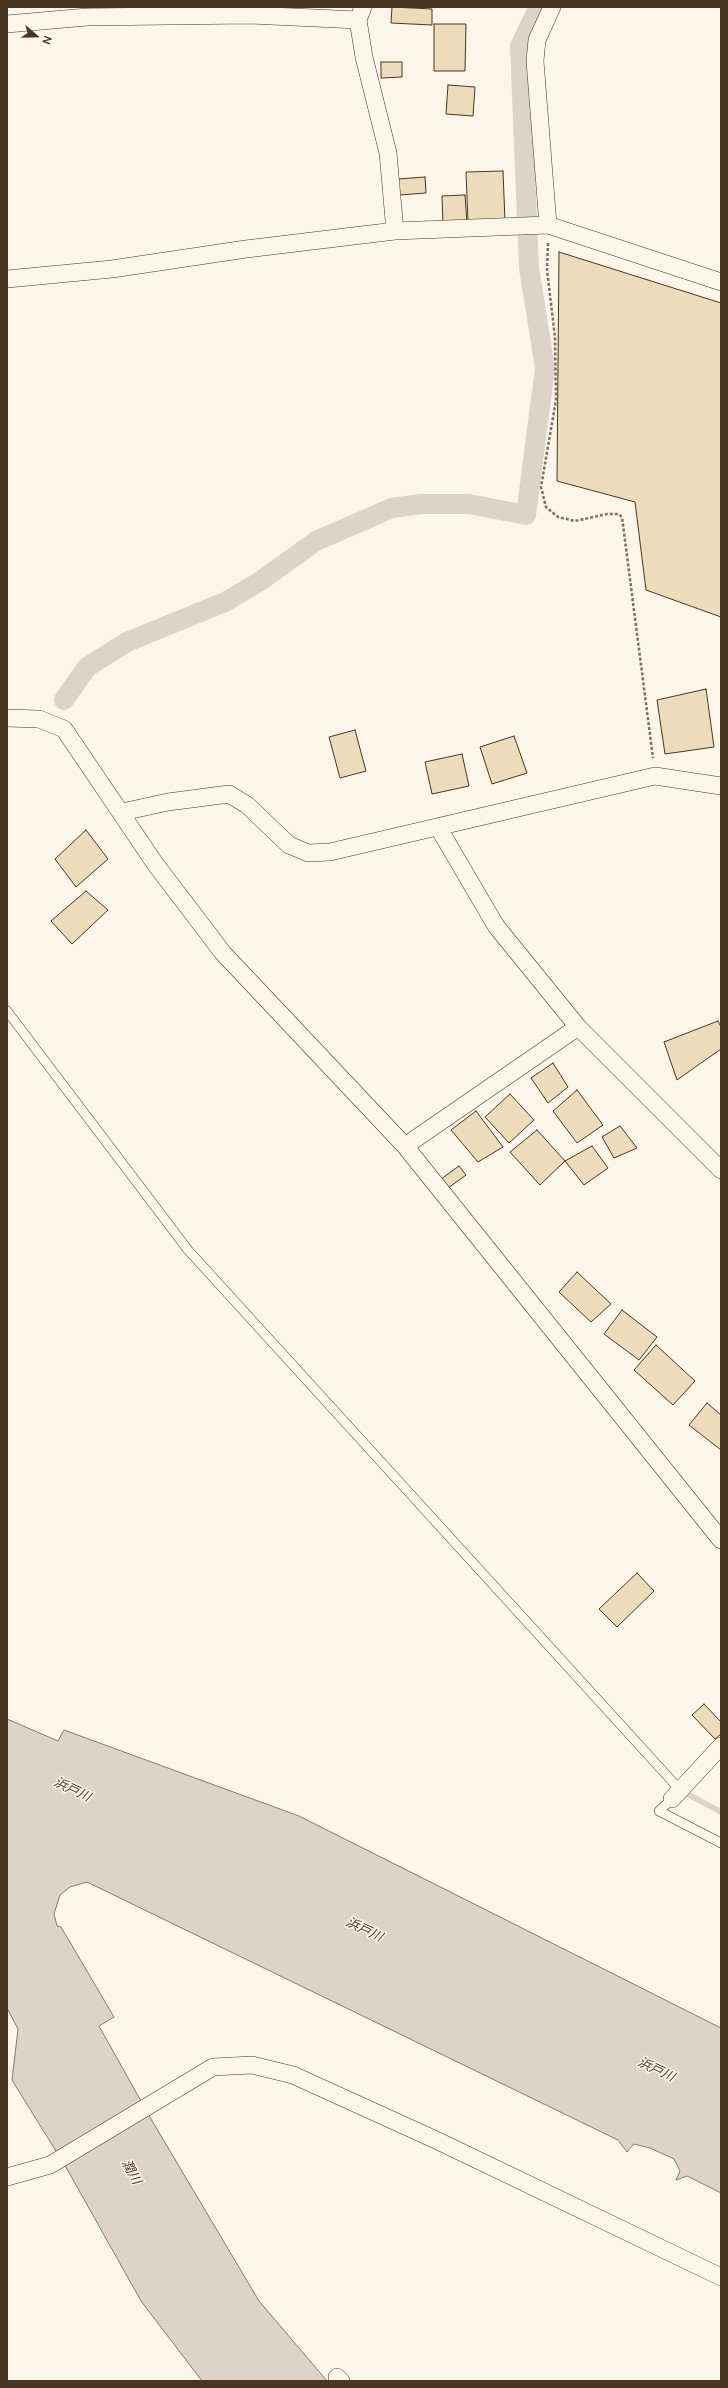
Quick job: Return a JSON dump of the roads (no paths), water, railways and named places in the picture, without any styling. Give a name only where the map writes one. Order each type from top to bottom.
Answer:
[{"type":"street","points":[[542,225],[535,61],[537,40],[552,7]]},
{"type":"street","points":[[7,24],[88,17],[361,13],[364,57],[388,153],[395,231]]},
{"type":"street","points":[[7,279],[112,269],[246,249],[395,231],[542,225],[721,282]]},
{"type":"street","points":[[7,718],[39,720],[64,729],[122,812],[156,865],[223,953],[405,1146],[720,1537]]},
{"type":"street","points":[[122,812],[168,802],[229,794],[247,804],[289,845],[308,854],[330,852],[655,776],[721,786]]},
{"type":"street","points":[[438,827],[496,926],[578,1027],[721,1170]]},
{"type":"street","points":[[405,1146],[578,1027]]},
{"type":"street","points":[[677,1795],[721,1746]]},
{"type":"street","points":[[7,2177],[50,2165],[213,2067],[252,2065],[293,2075],[429,2136],[721,2277]]},
{"type":"lane","points":[[7,1011],[188,1250],[677,1795],[659,1811],[721,1843]]},
{"type":"water","points":[[7,1719],[58,1741],[64,1730],[299,1816],[721,2028],[721,2193],[687,2176],[676,2180],[680,2171],[674,2159],[650,2148],[634,2144],[627,2152],[618,2140],[87,1882],[70,1887],[60,1895],[54,1914],[57,1926],[61,1927],[114,2017],[99,2026],[151,2119],[259,2301],[327,2381],[202,2381],[141,2301],[67,2169],[12,2080],[18,2029],[7,2008]]},
{"type":"waterway","points":[[64,700],[87,667],[127,642],[225,602],[259,582],[316,541],[392,508],[421,504],[469,504],[526,515],[545,368],[529,268],[520,46],[539,7]]},
{"type":"waterway","points":[[682,1791],[721,1812]]},
{"type":"water label","name":"浜戸川","points":[[72,1790]]},
{"type":"water label","name":"浜戸川","points":[[364,1930]]},
{"type":"water label","name":"浜戸川","points":[[656,2070]]},
{"type":"water label","name":"潤川","points":[[131,2172]]}]
